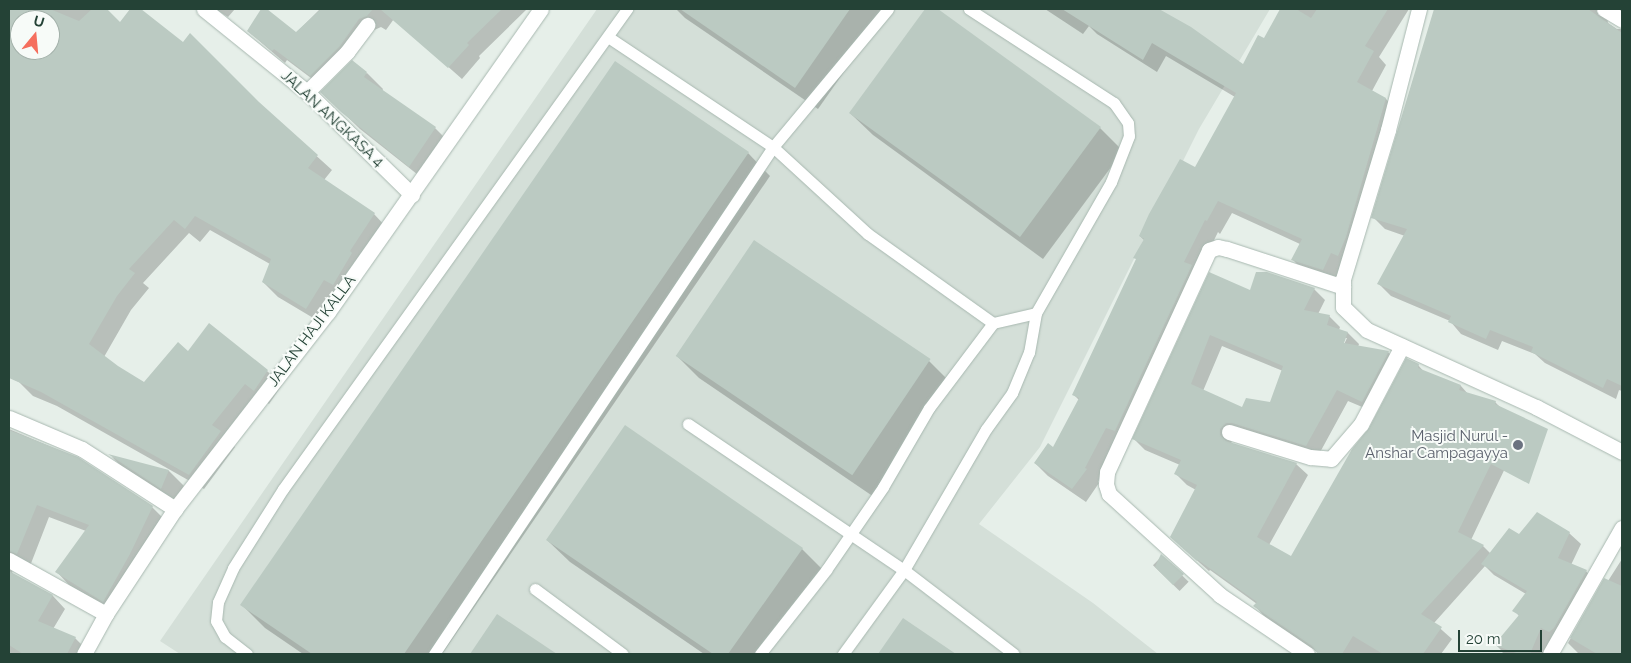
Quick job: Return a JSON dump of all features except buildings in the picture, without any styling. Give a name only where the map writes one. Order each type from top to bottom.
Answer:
[{"type":"street","name":"JALAN ANGKASA 4","points":[[204,9],[308,92],[412,195]]},
{"type":"street","name":"JALAN HAJI KALLA","points":[[84,654],[106,614],[175,510],[328,312],[541,9]]},
{"type":"street","points":[[1419,9],[1388,130],[1343,279],[1342,307],[1367,330],[1536,407],[1622,452]]},
{"type":"street","points":[[1604,9],[1622,20]]},
{"type":"street","points":[[308,92],[346,52],[367,25]]},
{"type":"street","points":[[1307,654],[1220,595],[1109,494],[1106,484],[1107,472],[1212,247],[1227,249],[1343,287]]},
{"type":"street","points":[[1229,432],[1310,457],[1331,458],[1361,424],[1402,346]]},
{"type":"street","points":[[9,418],[82,449],[175,510]]},
{"type":"street","points":[[1550,654],[1622,528]]},
{"type":"street","points":[[9,560],[106,614]]},
{"type":"lane","points":[[247,654],[225,637],[216,621],[218,602],[232,568],[282,489],[627,9]]},
{"type":"lane","points":[[434,654],[773,147],[888,9]]},
{"type":"lane","points":[[843,654],[904,570],[986,429],[1012,393],[1029,352],[1036,313],[1111,182],[1129,136],[1128,123],[1114,103],[969,9]]},
{"type":"lane","points":[[608,37],[773,147],[868,234],[993,323]]},
{"type":"lane","points":[[760,654],[826,570],[850,536],[883,487],[929,408],[993,323],[1036,313]]},
{"type":"lane","points":[[688,424],[850,536],[904,570],[1014,654]]},
{"type":"lane","points":[[535,589],[623,654]]},
{"type":"shaded area","points":[[597,9],[1270,9],[1199,129],[1040,447],[979,524],[1093,603],[1158,654],[180,654],[160,641]]},
{"type":"place","name":"Masjid Nurul - Anshar Campagayya","points":[[1518,445]]}]
